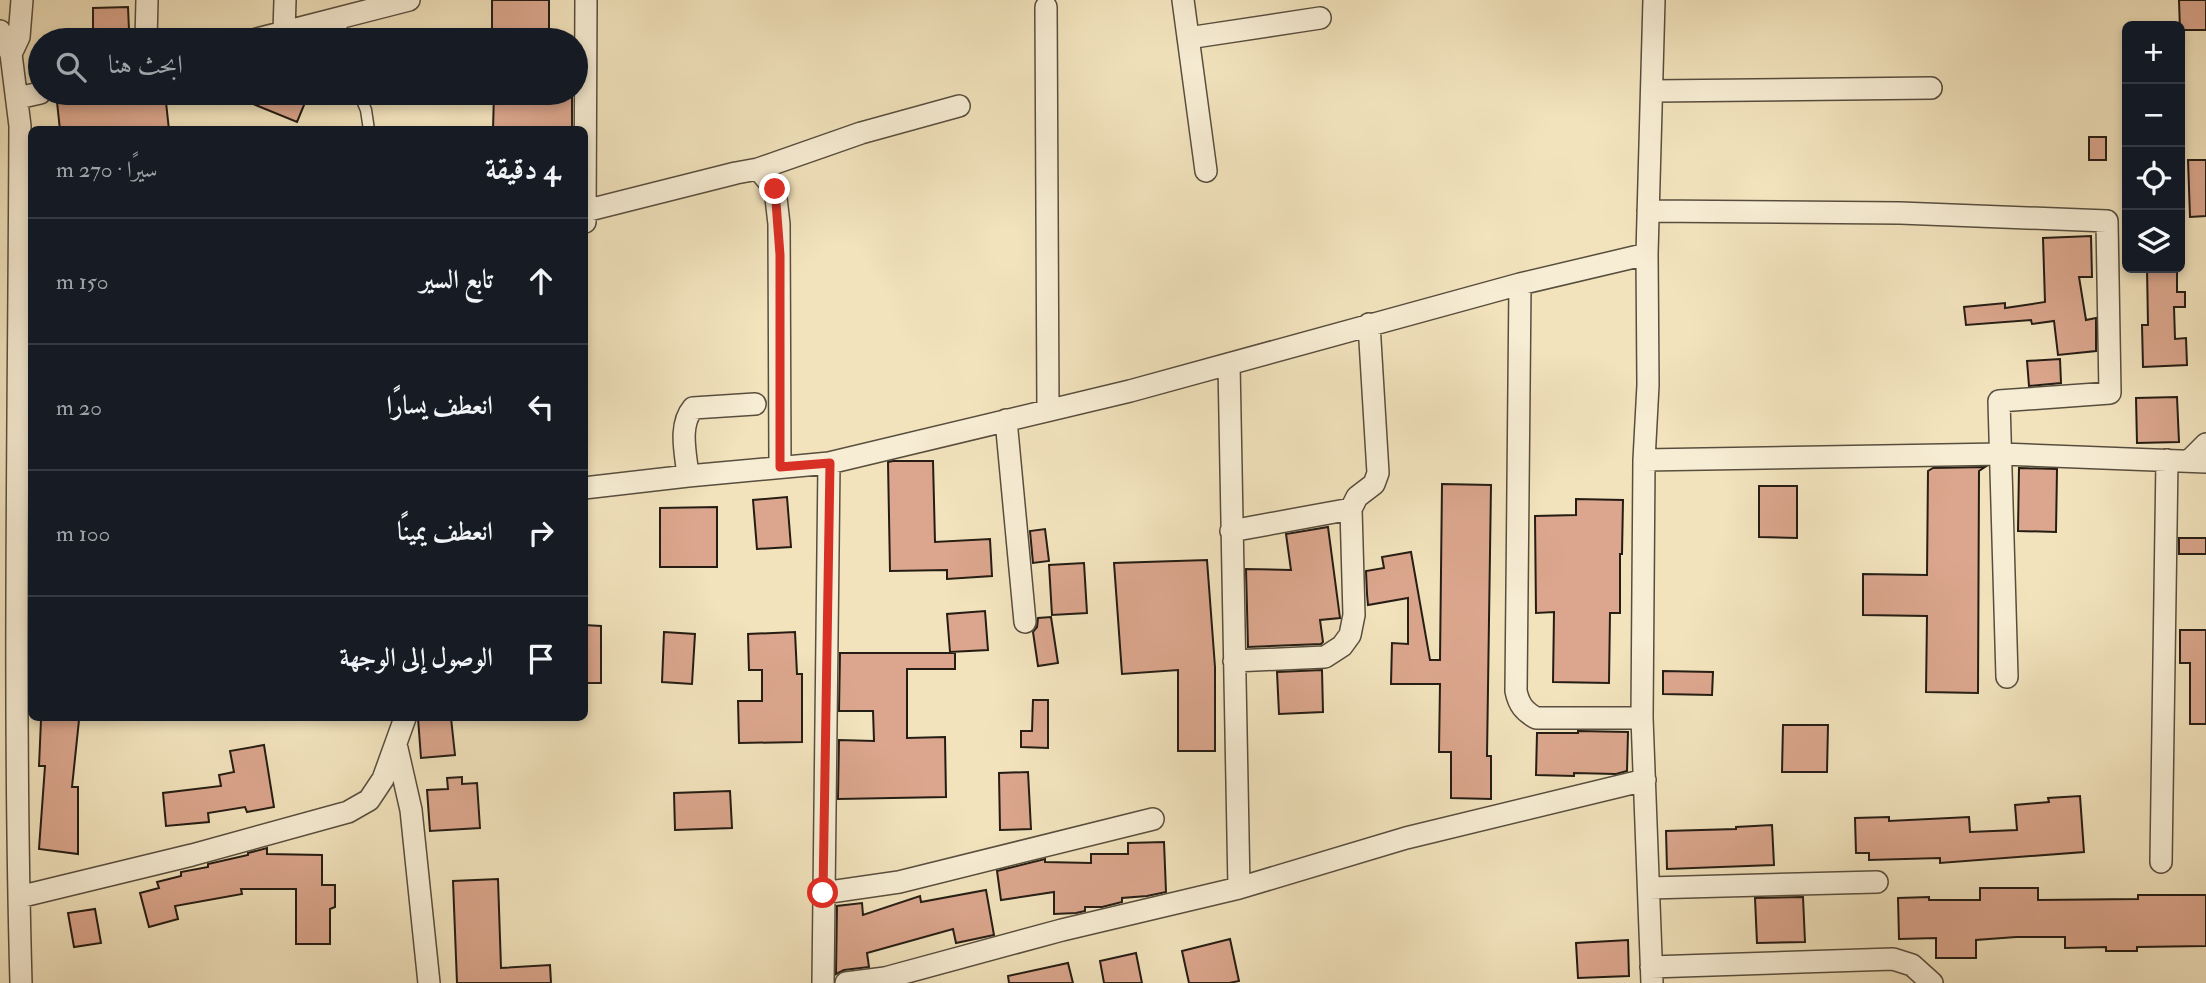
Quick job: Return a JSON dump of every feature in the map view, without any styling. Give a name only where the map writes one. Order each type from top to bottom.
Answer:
[{"type":"street","points":[[11,54],[19,37],[22,0]]},
{"type":"street","points":[[146,28],[147,0]]},
{"type":"street","points":[[272,28],[285,0]]},
{"type":"street","points":[[302,28],[409,0]]},
{"type":"street","points":[[586,0],[586,28]]},
{"type":"street","points":[[1183,0],[1206,171]]},
{"type":"street","points":[[1654,0],[1647,254],[1648,385],[1644,460],[1643,718],[1652,975],[1893,959],[1912,965],[1932,983]]},
{"type":"street","points":[[1046,8],[1048,410]]},
{"type":"street","points":[[1188,38],[1320,18]]},
{"type":"street","points":[[0,31],[11,54],[20,126],[10,213],[9,658],[25,696],[19,897],[22,983]]},
{"type":"street","points":[[1653,91],[1931,88]]},
{"type":"street","points":[[18,98],[28,96]]},
{"type":"street","points":[[585,126],[586,105]]},
{"type":"street","points":[[588,210],[758,169],[861,133],[959,106]]},
{"type":"street","points":[[758,169],[775,189],[779,224],[780,467]]},
{"type":"street","points":[[1648,211],[1900,213],[2106,221],[2110,393],[1999,401],[2007,677]]},
{"type":"street","points":[[588,488],[830,463],[1130,391],[1369,324],[1647,254]]},
{"type":"street","points":[[1520,284],[1516,691],[1519,704],[1536,718],[1643,718]]},
{"type":"street","points":[[1234,661],[1325,657],[1342,646],[1350,635],[1354,615],[1351,509],[1357,497],[1374,484],[1378,473],[1369,324]]},
{"type":"street","points":[[1229,364],[1239,888]]},
{"type":"street","points":[[688,476],[684,426],[692,408],[755,404]]},
{"type":"street","points":[[1006,420],[1025,622]]},
{"type":"street","points":[[1644,460],[2002,454],[2198,461],[2206,444]]},
{"type":"street","points":[[2161,862],[2167,460]]},
{"type":"street","points":[[823,983],[830,463]]},
{"type":"street","points":[[1231,531],[1351,509]]},
{"type":"street","points":[[19,897],[192,855],[348,812],[369,800],[383,779],[404,721]]},
{"type":"street","points":[[396,744],[411,810],[429,983]]},
{"type":"street","points":[[846,983],[885,978],[1062,930],[1239,888],[1406,838],[1645,780]]},
{"type":"street","points":[[823,893],[899,882],[1153,819]]},
{"type":"street","points":[[1649,888],[1877,883]]},
{"type":"lane","points":[[340,18],[341,28]]},
{"type":"lane","points":[[364,105],[368,126]]},
{"type":"building","points":[[492,0],[549,0],[549,28],[492,28]]},
{"type":"building","points":[[2179,0],[2206,0],[2206,30],[2185,30],[2185,21],[2180,21]]},
{"type":"building","points":[[128,7],[129,28],[93,28],[93,8]]},
{"type":"building","points":[[57,105],[166,105],[169,126],[60,126]]},
{"type":"building","points":[[255,105],[304,105],[297,122]]},
{"type":"building","points":[[494,105],[572,105],[572,126],[493,126]]},
{"type":"building","points":[[2089,137],[2106,137],[2106,160],[2089,160]]},
{"type":"building","points":[[2188,160],[2206,160],[2206,216],[2190,217]]},
{"type":"building","points":[[2091,236],[2092,277],[2079,277],[2086,320],[2096,318],[2096,351],[2058,355],[2054,321],[1966,325],[1964,307],[2005,303],[2005,308],[2045,302],[2043,238]]},
{"type":"building","points":[[2147,273],[2177,273],[2177,292],[2185,292],[2185,307],[2174,307],[2175,339],[2186,338],[2187,365],[2143,367],[2142,325],[2148,325]]},
{"type":"building","points":[[2060,359],[2061,383],[2029,386],[2027,361]]},
{"type":"building","points":[[2177,397],[2179,442],[2137,443],[2136,398]]},
{"type":"building","points":[[933,461],[935,542],[990,539],[992,576],[947,579],[947,570],[890,571],[888,462]]},
{"type":"building","points":[[1985,467],[1979,471],[1978,693],[1926,692],[1927,616],[1863,615],[1863,574],[1927,575],[1928,471],[1933,468]]},
{"type":"building","points":[[2019,468],[2057,469],[2056,532],[2018,531]]},
{"type":"building","points":[[1442,484],[1491,485],[1487,756],[1491,756],[1491,799],[1451,798],[1451,752],[1439,752],[1440,684],[1391,684],[1392,643],[1408,644],[1408,598],[1368,605],[1366,571],[1384,568],[1382,557],[1411,552],[1430,660],[1440,660]]},
{"type":"building","points":[[1759,486],[1797,486],[1797,538],[1759,537]]},
{"type":"building","points":[[787,497],[791,547],[757,549],[753,500]]},
{"type":"building","points":[[1576,499],[1623,500],[1620,613],[1610,613],[1609,683],[1553,682],[1554,612],[1536,613],[1535,516],[1576,515]]},
{"type":"building","points":[[717,507],[717,567],[660,567],[660,508]]},
{"type":"building","points":[[1328,527],[1340,618],[1320,620],[1321,644],[1248,647],[1246,569],[1291,570],[1286,534]]},
{"type":"building","points":[[1045,529],[1049,561],[1033,563],[1030,531]]},
{"type":"building","points":[[2179,538],[2206,538],[2206,554],[2179,554]]},
{"type":"building","points":[[1207,560],[1215,667],[1215,751],[1178,751],[1178,670],[1122,674],[1114,563]]},
{"type":"building","points":[[1084,563],[1087,613],[1052,615],[1049,565]]},
{"type":"building","points":[[985,611],[988,650],[950,652],[947,614]]},
{"type":"building","points":[[1051,617],[1058,663],[1038,666],[1033,632],[1038,618]]},
{"type":"building","points":[[588,625],[601,626],[601,683],[588,683]]},
{"type":"building","points":[[2180,630],[2206,630],[2206,724],[2190,724],[2190,663],[2180,663]]},
{"type":"building","points":[[664,632],[695,634],[692,684],[662,682]]},
{"type":"building","points":[[795,632],[797,674],[802,674],[802,742],[739,743],[738,701],[762,701],[762,670],[749,670],[748,634]]},
{"type":"building","points":[[840,653],[955,653],[955,669],[907,669],[907,738],[945,737],[946,797],[838,799],[839,740],[874,741],[873,711],[839,711]]},
{"type":"building","points":[[1322,670],[1323,712],[1279,714],[1277,672]]},
{"type":"building","points":[[1663,671],[1713,672],[1712,695],[1663,694]]},
{"type":"building","points":[[1033,700],[1048,700],[1048,748],[1021,747],[1021,731],[1032,731]]},
{"type":"building","points":[[41,721],[79,721],[72,787],[78,787],[78,854],[39,849],[45,766],[39,766]]},
{"type":"building","points":[[418,721],[451,721],[455,755],[421,758]]},
{"type":"building","points":[[1783,725],[1828,725],[1827,772],[1782,772]]},
{"type":"building","points":[[1628,732],[1627,771],[1616,774],[1574,773],[1574,776],[1536,775],[1537,733]]},
{"type":"building","points":[[264,745],[274,807],[247,812],[245,807],[208,813],[209,822],[166,826],[163,793],[221,786],[219,775],[234,772],[230,751]]},
{"type":"building","points":[[1028,772],[1031,829],[1000,830],[999,773]]},
{"type":"building","points":[[462,777],[462,784],[477,783],[480,828],[430,831],[427,790],[448,789],[447,778]]},
{"type":"building","points":[[730,791],[732,828],[675,830],[674,793]]},
{"type":"building","points":[[2080,796],[2084,852],[1940,863],[1940,858],[1869,860],[1869,853],[1856,853],[1855,818],[1889,817],[1889,821],[1969,817],[1970,832],[2017,830],[2015,805],[2049,802],[2048,798]]},
{"type":"building","points":[[1772,825],[1774,865],[1667,869],[1666,831]]},
{"type":"building","points":[[1164,842],[1166,892],[1122,898],[1122,902],[1102,907],[1085,907],[1085,911],[1076,913],[1054,914],[1054,892],[1001,900],[997,871],[1045,859],[1045,862],[1091,863],[1091,854],[1128,854],[1128,843]]},
{"type":"building","points":[[267,848],[267,854],[322,855],[322,885],[335,885],[335,907],[330,909],[330,944],[296,944],[296,889],[241,889],[242,894],[175,906],[178,919],[149,927],[140,893],[159,888],[157,882],[181,876],[181,872],[208,867],[208,864]]},
{"type":"building","points":[[498,879],[501,968],[550,965],[551,983],[457,983],[453,881]]},
{"type":"building","points":[[1980,888],[2038,888],[2038,900],[2206,895],[2206,946],[2137,947],[2137,951],[2106,951],[2106,947],[2065,948],[2065,937],[2016,937],[1976,940],[1976,958],[1936,958],[1936,938],[1899,939],[1898,898],[1980,900]]},
{"type":"building","points":[[986,890],[994,935],[956,943],[953,929],[867,953],[869,967],[844,970],[836,974],[837,906],[862,903],[863,915],[920,896],[921,902]]},
{"type":"building","points":[[1803,897],[1805,942],[1757,943],[1755,898]]},
{"type":"building","points":[[95,909],[101,943],[74,947],[68,913]]},
{"type":"building","points":[[1230,939],[1239,981],[1189,983],[1182,951]]},
{"type":"building","points":[[1628,940],[1629,976],[1578,978],[1576,943]]},
{"type":"building","points":[[1136,953],[1142,983],[1104,983],[1100,961]]},
{"type":"building","points":[[1068,963],[1073,983],[1009,983],[1008,976]]},
{"type":"route","points":[[775,189],[780,255],[780,467],[830,463],[823,893]]}]
